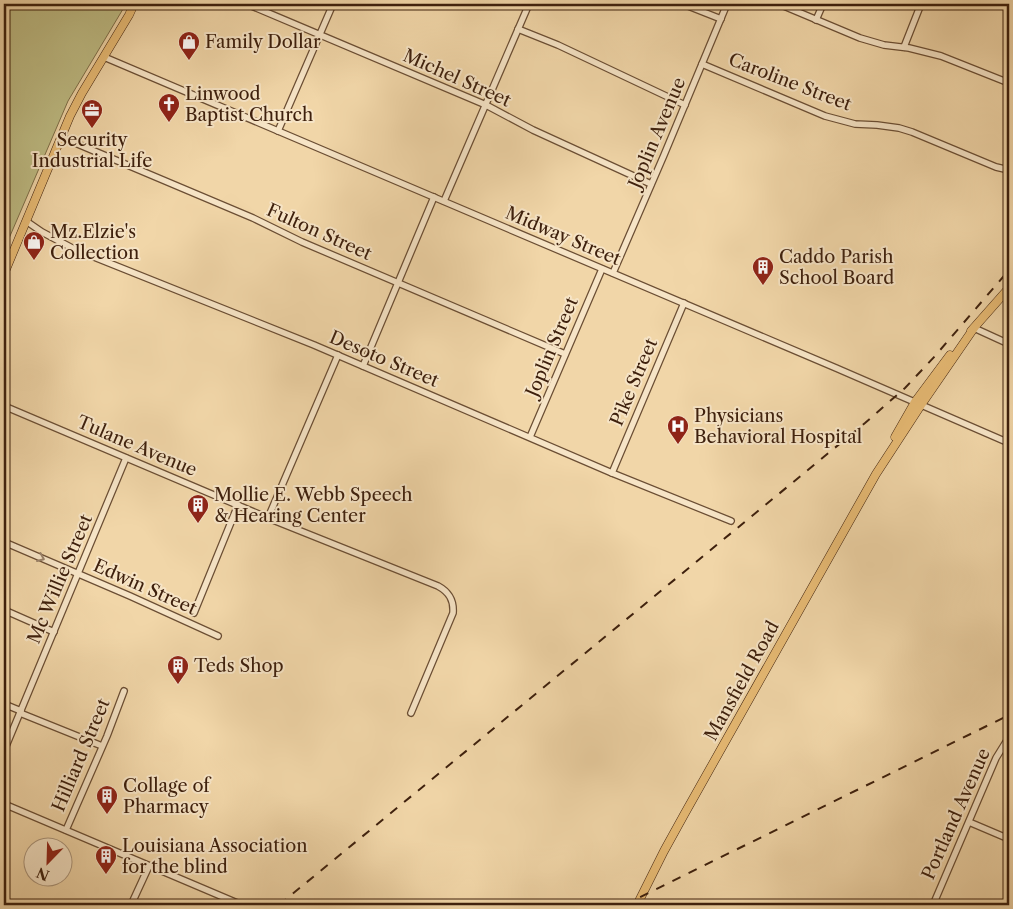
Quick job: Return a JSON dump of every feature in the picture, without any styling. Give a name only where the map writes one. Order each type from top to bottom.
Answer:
[{"type":"main road","points":[[4,274],[76,104],[134,4]]},
{"type":"main road","name":"Mansfield Road","points":[[637,905],[685,813],[886,455],[945,361],[1009,288]]},
{"type":"street","name":"Michel Street","points":[[247,4],[486,105],[542,134],[651,184]]},
{"type":"street","points":[[278,131],[333,4]]},
{"type":"street","points":[[444,201],[528,5],[519,4]]},
{"type":"street","points":[[683,4],[721,19]]},
{"type":"street","name":"Joplin Avenue","points":[[613,273],[727,4]]},
{"type":"street","points":[[779,4],[872,42],[941,56],[1009,83]]},
{"type":"street","points":[[816,20],[823,4]]},
{"type":"street","points":[[904,47],[921,4]]},
{"type":"street","points":[[518,29],[558,45],[685,105]]},
{"type":"street","name":"Midway Street","points":[[104,57],[1009,443]]},
{"type":"street","name":"Caroline Street","points":[[702,64],[825,116],[855,124],[899,128],[996,167],[1009,170]]},
{"type":"street","name":"Fulton Street","points":[[61,137],[253,218],[302,242],[565,354]]},
{"type":"street","points":[[363,366],[434,197]]},
{"type":"street","name":"Desoto Street","points":[[26,221],[74,249],[338,355],[612,473],[731,521]]},
{"type":"street","name":"Joplin Street","points":[[530,437],[602,269]]},
{"type":"street","name":"Pike Street","points":[[612,473],[684,303]]},
{"type":"street","points":[[974,328],[1009,344]]},
{"type":"street","points":[[268,518],[338,355]]},
{"type":"street","name":"Tulane Avenue","points":[[4,406],[444,590],[450,596],[453,606],[451,618],[411,713]]},
{"type":"street","name":"Mc Willie Street","points":[[4,751],[126,458]]},
{"type":"street","points":[[194,613],[238,505]]},
{"type":"street","name":"Edwin Street","points":[[4,542],[218,636]]},
{"type":"street","points":[[4,610],[54,632]]},
{"type":"street","name":"Hilliard Street","points":[[66,830],[124,691]]},
{"type":"street","points":[[4,704],[102,746]]},
{"type":"street","name":"Portland Avenue","points":[[933,905],[996,758],[1009,739]]},
{"type":"street","points":[[4,804],[242,905]]},
{"type":"street","points":[[969,822],[1009,839]]},
{"type":"street","points":[[131,905],[149,866]]},
{"type":"shaded area","points":[[4,4],[126,4],[68,101],[4,250]]},
{"type":"railway","points":[[279,905],[865,423],[905,388],[1009,270]]},
{"type":"railway","points":[[624,905],[1009,715]]},
{"type":"place","name":"Family Dollar","points":[[189,61]]},
{"type":"place","name":"Linwood Baptist Church","points":[[169,123]]},
{"type":"place","name":"Security Industrial Life","points":[[92,129]]},
{"type":"place","name":"Mz.Elzie's Collection","points":[[34,261]]},
{"type":"place","name":"Caddo Parish School Board","points":[[763,286]]},
{"type":"place","name":"Physicians Behavioral Hospital","points":[[678,445]]},
{"type":"place","name":"Mollie E. Webb Speech & Hearing Center","points":[[198,524]]},
{"type":"place","name":"Teds Shop","points":[[178,685]]},
{"type":"place","name":"Collage of Pharmacy","points":[[107,815]]},
{"type":"place","name":"Louisiana Association for the blind","points":[[106,875]]}]
